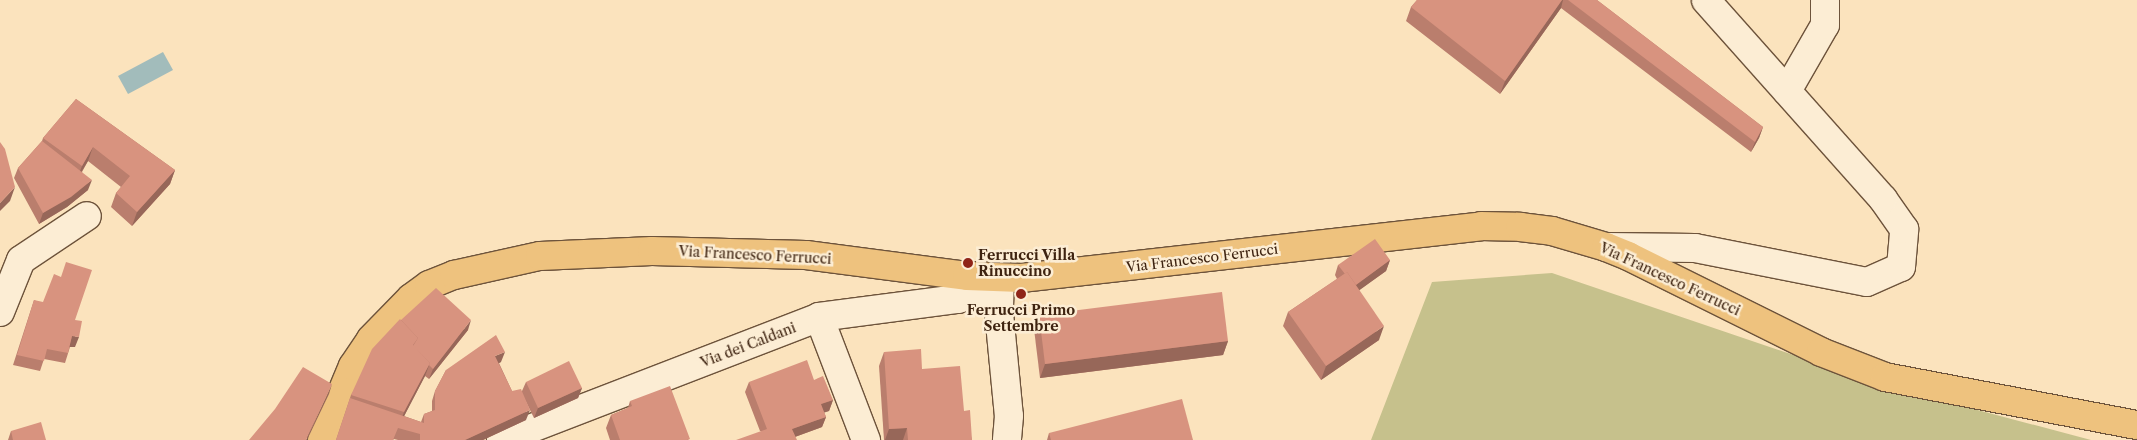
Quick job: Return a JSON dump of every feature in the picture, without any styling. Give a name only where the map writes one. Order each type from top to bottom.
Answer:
[{"type":"main road","name":"Via Francesco Ferrucci","points":[[322,440],[353,366],[371,338],[392,315],[429,285],[454,275],[540,256],[652,250],[806,255],[967,276],[1000,278],[1050,276],[1481,226],[1520,227],[1552,231],[1628,256],[1850,366],[1885,377],[2137,425]]},
{"type":"street","points":[[1606,248],[1695,248],[1867,282],[1901,267],[1904,229],[1883,199],[1706,0]]},
{"type":"street","points":[[1787,91],[1825,25],[1825,0]]},
{"type":"street","points":[[0,312],[21,260],[87,216]]},
{"type":"street","points":[[1000,278],[999,313],[1009,416],[1007,440]]},
{"type":"street","name":"Via dei Caldani","points":[[501,440],[819,317],[958,299],[977,294],[1000,278]]},
{"type":"street","points":[[819,317],[866,440]]},
{"type":"shaded area","points":[[1552,273],[1876,383],[2091,440],[1371,440],[1432,282]]},
{"type":"water","points":[[163,52],[173,70],[128,94],[118,76]]},
{"type":"building","points":[[1417,0],[1562,0],[1505,81],[1411,7]]},
{"type":"building","points":[[1568,0],[1597,0],[1763,127],[1755,142]]},
{"type":"building","points":[[76,99],[175,170],[137,212],[116,193],[130,176],[93,147],[82,166],[43,138]]},
{"type":"building","points":[[42,141],[92,180],[71,197],[43,213],[18,168]]},
{"type":"building","points":[[0,142],[5,149],[15,187],[0,203]]},
{"type":"building","points":[[1375,239],[1390,260],[1356,285],[1347,272],[1345,274],[1338,265]]},
{"type":"building","points":[[66,262],[92,270],[75,320],[82,321],[79,337],[72,336],[68,353],[47,349],[44,361],[17,355],[34,300],[43,302],[54,274],[61,277]]},
{"type":"building","points":[[1347,272],[1384,326],[1326,366],[1288,312]]},
{"type":"building","points":[[436,288],[471,320],[433,369],[429,365],[430,363],[413,346],[418,338],[401,320]]},
{"type":"building","points":[[1222,292],[1228,341],[1045,364],[1039,315]]},
{"type":"building","points":[[400,319],[418,338],[413,345],[430,363],[404,412],[351,395],[372,349]]},
{"type":"building","points":[[496,335],[505,352],[495,356],[512,391],[521,389],[530,410],[465,440],[420,440],[420,434],[398,428],[393,440],[336,440],[350,398],[424,423],[424,414],[435,410],[435,391],[446,370]]},
{"type":"building","points":[[921,349],[922,369],[960,366],[964,411],[970,410],[972,440],[908,440],[907,428],[889,429],[884,352]]},
{"type":"building","points":[[807,360],[814,380],[823,376],[833,400],[821,404],[826,417],[792,429],[797,440],[736,440],[767,429],[749,382]]},
{"type":"building","points":[[569,361],[582,388],[538,408],[526,382]]},
{"type":"building","points":[[303,367],[332,384],[306,440],[249,440],[275,409]]},
{"type":"building","points":[[670,386],[690,439],[620,440],[611,415],[632,406],[630,401]]},
{"type":"building","points":[[1182,399],[1193,440],[1051,440],[1049,433]]},
{"type":"building","points":[[41,422],[46,440],[13,440],[11,431]]},
{"type":"place","name":"Ferrucci Villa Rinuccino","points":[[968,263]]},
{"type":"place","name":"Ferrucci Primo Settembre","points":[[1021,294]]}]
